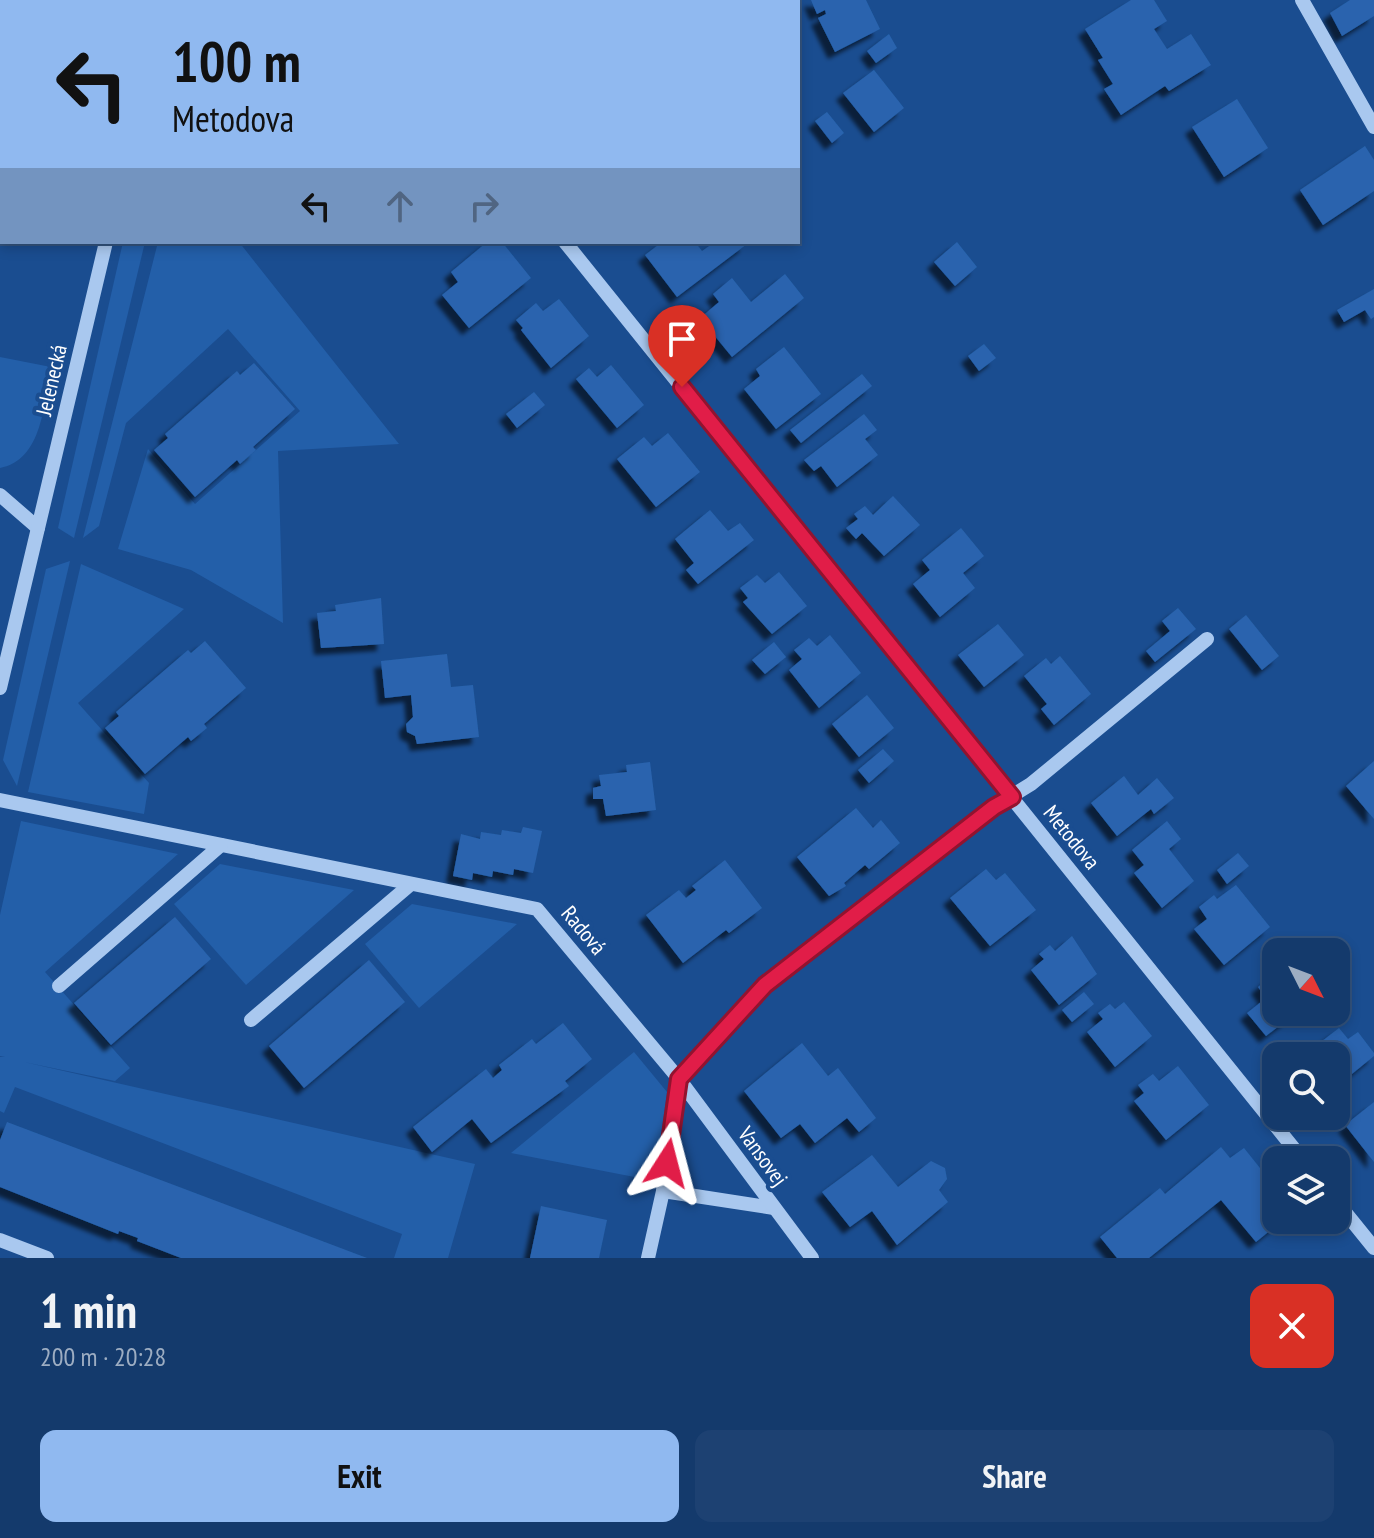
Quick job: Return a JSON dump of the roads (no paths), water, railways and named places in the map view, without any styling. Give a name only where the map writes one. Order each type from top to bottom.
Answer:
[{"type":"street","points":[[1302,0],[1374,127]]},
{"type":"street","name":"Jelenecká","points":[[0,688],[106,244]]},
{"type":"street","name":"Metodova","points":[[567,244],[1292,1146]]},
{"type":"street","points":[[0,495],[38,528]]},
{"type":"street","points":[[648,1258],[663,1191],[679,1079],[765,985],[994,807],[1012,797],[1207,639]]},
{"type":"street","name":"Radová","points":[[0,800],[537,909],[679,1079]]},
{"type":"street","points":[[59,986],[221,845]]},
{"type":"street","points":[[251,1020],[411,884]]},
{"type":"street","name":"Vansovej","points":[[679,1079],[812,1258]]},
{"type":"street","points":[[663,1191],[774,1208]]},
{"type":"street","points":[[1350,1218],[1374,1248]]},
{"type":"street","points":[[0,1240],[47,1258]]}]
